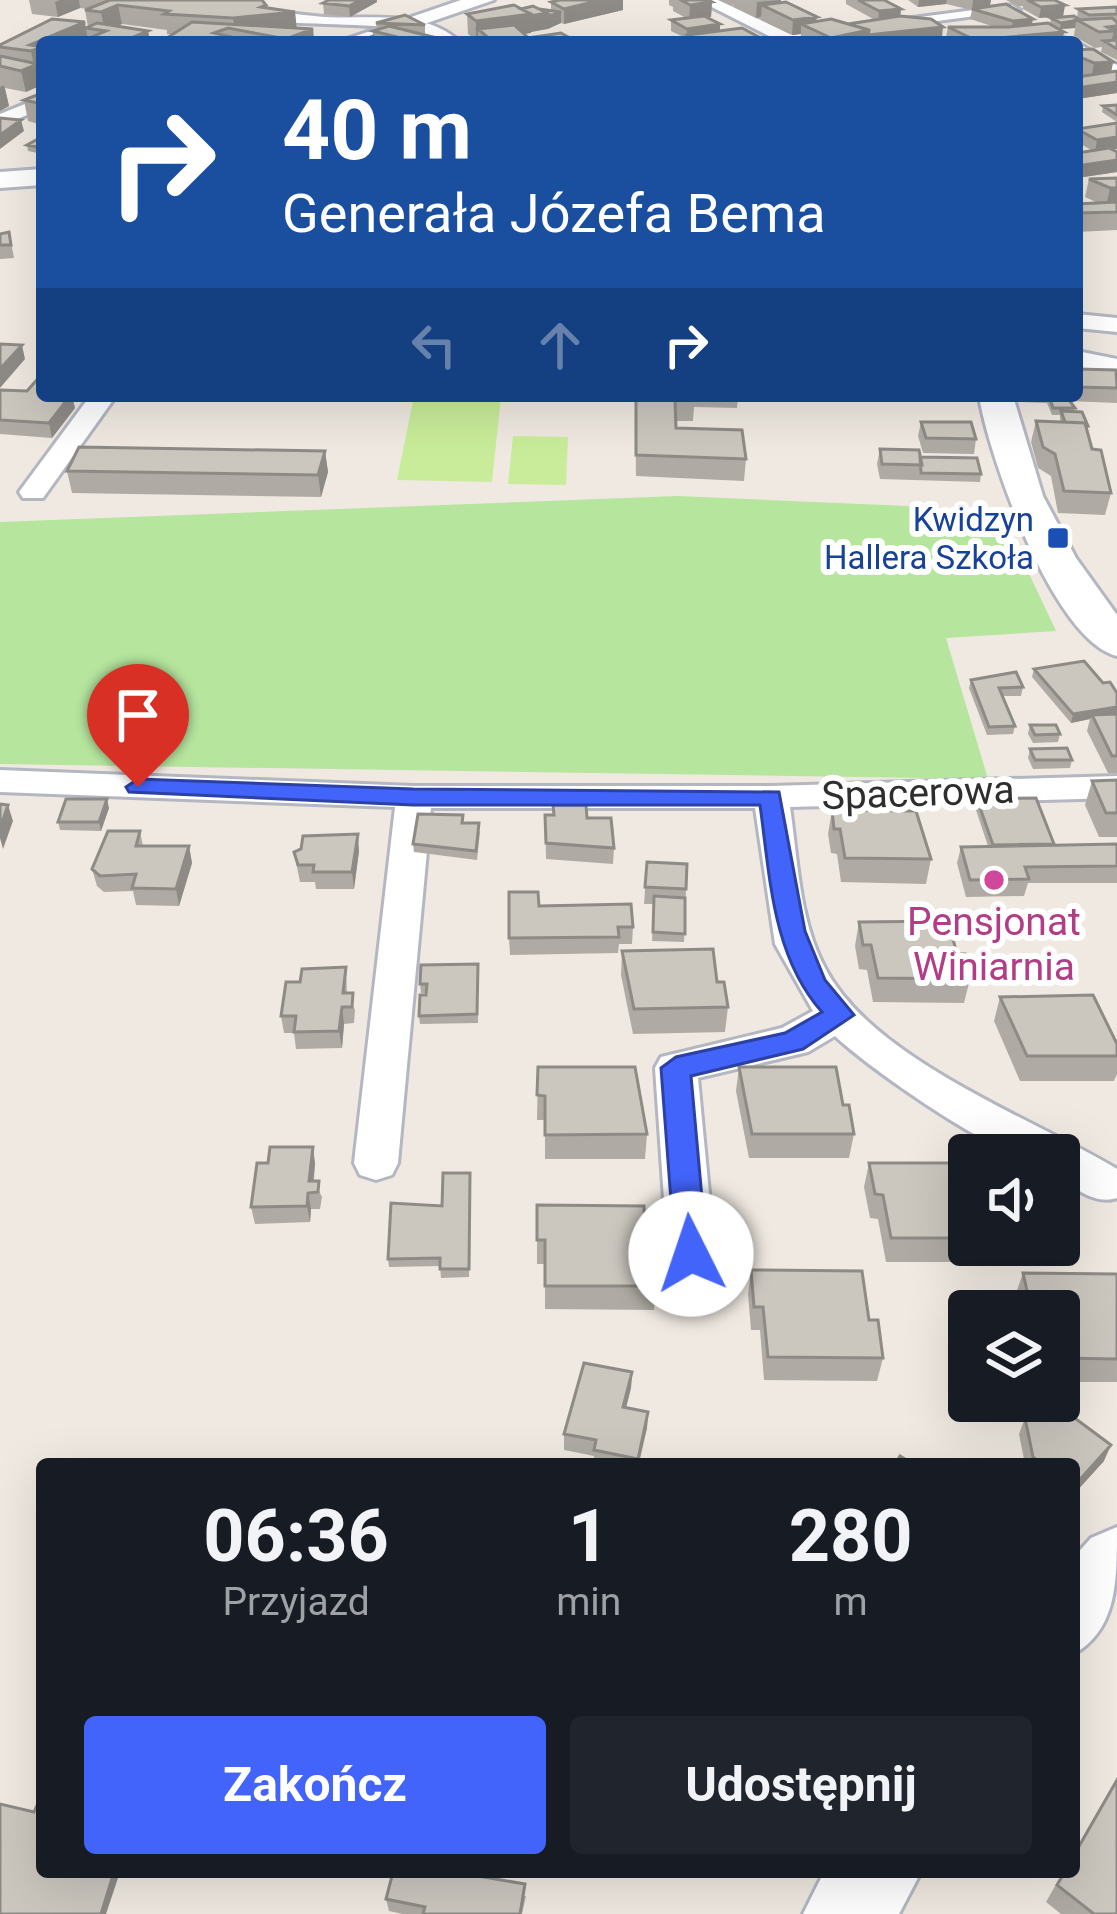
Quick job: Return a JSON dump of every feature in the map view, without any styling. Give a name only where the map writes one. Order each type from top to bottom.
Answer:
[{"type":"street","points":[[190,0],[313,21],[398,23],[443,36]]},
{"type":"street","points":[[364,36],[483,0]]},
{"type":"street","points":[[706,0],[782,36]]},
{"type":"street","points":[[994,0],[1033,22]]},
{"type":"street","points":[[446,36],[453,8]]},
{"type":"street","points":[[820,36],[1012,10]]},
{"type":"street","points":[[1083,52],[1117,76]]},
{"type":"street","points":[[1094,83],[1117,76]]},
{"type":"street","points":[[0,121],[36,105]]},
{"type":"street","points":[[0,180],[36,177]]},
{"type":"street","points":[[1083,322],[1117,325]]},
{"type":"street","points":[[1083,363],[1117,369]]},
{"type":"street","points":[[33,492],[99,402]]},
{"type":"street","points":[[997,402],[1010,467],[1023,501],[1117,644]]},
{"type":"street","name":"Spacerowa","points":[[0,782],[413,797],[771,797],[1117,787]]},
{"type":"street","points":[[376,1163],[413,797]]},
{"type":"street","points":[[771,797],[792,931],[813,984],[870,1045],[1021,1134]]},
{"type":"street","points":[[694,1287],[676,1068],[793,1041],[840,1015]]},
{"type":"street","points":[[1080,1169],[1105,1184]]},
{"type":"street","points":[[1080,1609],[1117,1563]]},
{"type":"street","points":[[846,1914],[873,1878]]},
{"type":"green space","points":[[413,402],[500,402],[492,482],[397,480]]},
{"type":"green space","points":[[513,436],[568,437],[566,485],[508,484]]},
{"type":"green space","points":[[677,496],[999,510],[1056,631],[946,638],[988,779],[0,764],[0,522]]},
{"type":"building","points":[[110,0],[262,0],[266,5],[261,7],[295,12],[233,18],[164,14],[169,11],[118,5],[101,12],[85,10]]},
{"type":"building","points":[[361,0],[349,6],[323,3]]},
{"type":"building","points":[[601,0],[564,9],[551,2]]},
{"type":"building","points":[[681,0],[708,0],[712,2],[690,5]]},
{"type":"building","points":[[858,0],[884,0],[901,9],[879,11]]},
{"type":"building","points":[[1027,0],[1054,0],[1065,5],[1041,7]]},
{"type":"building","points":[[786,2],[817,17],[793,20],[762,5]]},
{"type":"building","points":[[1006,4],[1033,19],[1013,21],[972,9]]},
{"type":"building","points":[[514,5],[531,14],[476,21],[467,14]]},
{"type":"building","points":[[533,6],[547,13],[531,16],[521,9]]},
{"type":"building","points":[[1117,7],[1117,14],[1089,15],[1078,9]]},
{"type":"building","points":[[405,15],[425,25],[376,23]]},
{"type":"building","points":[[704,16],[720,24],[687,29],[671,20]]},
{"type":"building","points":[[900,16],[931,19],[943,27],[868,35],[869,30],[848,24]]},
{"type":"building","points":[[1051,18],[1080,20],[1061,23]]},
{"type":"building","points":[[1112,18],[1117,26],[1107,27],[1114,31],[1099,32],[1077,20]]},
{"type":"building","points":[[52,19],[85,22],[52,36],[36,36],[36,42],[30,45],[36,49],[31,51],[0,45]]},
{"type":"building","points":[[831,19],[869,30],[827,36],[801,24]]},
{"type":"building","points":[[192,22],[313,29],[294,36],[228,28],[214,33],[227,36],[170,36]]},
{"type":"building","points":[[97,23],[148,31],[136,36],[94,36],[106,31],[86,28]]},
{"type":"building","points":[[1048,23],[1064,32],[967,36],[948,27]]},
{"type":"building","points":[[514,25],[526,36],[486,36],[478,29]]},
{"type":"building","points":[[389,26],[429,36],[393,36],[373,31]]},
{"type":"building","points":[[742,28],[757,36],[690,36]]},
{"type":"building","points":[[1093,49],[1113,62],[1083,58],[1083,50]]},
{"type":"building","points":[[0,56],[36,64],[21,71],[0,66]]},
{"type":"building","points":[[1117,71],[1117,82],[1083,87],[1083,76]]},
{"type":"building","points":[[0,118],[21,120],[0,135]]},
{"type":"building","points":[[1117,123],[1117,137],[1097,140],[1083,128]]},
{"type":"building","points":[[1109,148],[1117,152],[1117,160],[1083,165],[1083,152]]},
{"type":"building","points":[[1117,178],[1117,188],[1089,179]]},
{"type":"building","points":[[1117,202],[1117,212],[1083,213],[1083,204]]},
{"type":"building","points":[[9,232],[11,245],[0,245],[0,234]]},
{"type":"building","points":[[0,344],[22,345],[0,369]]},
{"type":"building","points":[[1083,369],[1116,370],[1117,388],[1083,387]]},
{"type":"building","points":[[36,381],[36,402],[65,402],[49,423],[0,420],[0,390],[27,391]]},
{"type":"building","points":[[636,402],[675,402],[676,428],[742,430],[746,459],[636,455]]},
{"type":"building","points":[[1051,402],[1070,402],[1075,408],[1053,408]]},
{"type":"building","points":[[1061,411],[1082,412],[1088,426],[1065,422]]},
{"type":"building","points":[[1036,421],[1085,423],[1092,449],[1101,450],[1111,493],[1064,491],[1055,454],[1043,447]]},
{"type":"building","points":[[921,422],[971,422],[976,439],[926,438]]},
{"type":"building","points":[[79,447],[325,451],[318,475],[67,471]]},
{"type":"building","points":[[880,449],[919,450],[922,465],[882,464]]},
{"type":"building","points":[[920,457],[977,458],[981,474],[921,473]]},
{"type":"building","points":[[1084,661],[1103,683],[1110,682],[1117,693],[1117,707],[1073,714],[1034,669]]},
{"type":"building","points":[[1016,672],[1023,687],[999,688],[1015,726],[989,727],[971,680]]},
{"type":"building","points":[[1117,714],[1117,756],[1112,756],[1092,715]]},
{"type":"building","points":[[1030,725],[1056,725],[1060,734],[1035,735]]},
{"type":"building","points":[[1067,748],[1072,760],[1035,760],[1030,749]]},
{"type":"building","points":[[1117,780],[1117,813],[1106,813],[1092,781]]},
{"type":"building","points":[[1036,798],[1054,844],[993,845],[977,799]]},
{"type":"building","points":[[66,799],[107,799],[99,822],[58,822]]},
{"type":"building","points":[[0,804],[8,805],[0,828]]},
{"type":"building","points":[[553,805],[586,805],[587,818],[611,818],[614,848],[546,843],[545,815],[554,815]]},
{"type":"building","points":[[832,810],[916,811],[931,859],[845,858]]},
{"type":"building","points":[[418,814],[463,815],[462,823],[479,823],[476,851],[413,844]]},
{"type":"building","points":[[108,831],[140,831],[136,846],[189,846],[176,889],[132,888],[136,874],[100,876],[92,869]]},
{"type":"building","points":[[358,834],[352,872],[313,872],[314,865],[298,865],[294,852],[301,849],[303,836]]},
{"type":"building","points":[[1117,844],[1117,866],[1025,867],[1029,879],[970,880],[961,847]]},
{"type":"building","points":[[647,862],[687,864],[686,889],[645,887]]},
{"type":"building","points":[[509,892],[538,892],[539,906],[631,904],[633,927],[618,927],[619,937],[509,938]]},
{"type":"building","points":[[654,896],[685,898],[685,934],[653,932]]},
{"type":"building","points":[[948,921],[957,954],[965,954],[970,979],[878,978],[871,945],[863,945],[859,922]]},
{"type":"building","points":[[713,949],[717,982],[724,982],[728,1007],[634,1009],[622,951]]},
{"type":"building","points":[[478,964],[477,1014],[419,1016],[420,995],[426,995],[427,984],[420,984],[421,965]]},
{"type":"building","points":[[346,967],[343,993],[353,993],[352,1007],[342,1007],[339,1031],[294,1032],[296,1016],[281,1016],[286,982],[300,982],[302,969]]},
{"type":"building","points":[[1093,995],[1117,1044],[1117,1056],[1027,1056],[1000,997]]},
{"type":"building","points":[[538,1067],[635,1067],[647,1134],[545,1135],[545,1096],[537,1095]]},
{"type":"building","points":[[739,1067],[836,1067],[854,1134],[752,1134]]},
{"type":"building","points":[[270,1147],[313,1147],[309,1181],[319,1181],[318,1192],[308,1193],[307,1206],[251,1207],[257,1163],[268,1163]]},
{"type":"building","points":[[869,1163],[948,1163],[948,1238],[891,1238],[883,1195],[875,1194]]},
{"type":"building","points":[[443,1173],[470,1173],[469,1269],[440,1269],[440,1258],[388,1259],[391,1203],[442,1206]]},
{"type":"building","points":[[537,1205],[644,1206],[646,1252],[654,1252],[656,1286],[545,1286],[545,1240],[537,1240]]},
{"type":"building","points":[[751,1270],[862,1271],[869,1320],[878,1320],[883,1358],[768,1357],[763,1307],[754,1307]]},
{"type":"building","points":[[1023,1273],[1117,1274],[1117,1359],[1080,1358],[1080,1290],[1027,1290]]},
{"type":"building","points":[[584,1363],[632,1372],[623,1407],[648,1412],[638,1458],[594,1450],[596,1440],[564,1434]]},
{"type":"building","points":[[1026,1422],[1080,1422],[1111,1445],[1080,1479],[1080,1458],[1033,1457]]},
{"type":"building","points":[[1117,1780],[1117,1914],[1094,1914],[1057,1885],[1061,1878],[1080,1878],[1080,1845]]},
{"type":"building","points":[[0,1804],[34,1812],[36,1808],[36,1878],[112,1878],[101,1914],[0,1914]]},
{"type":"building","points":[[391,1878],[490,1878],[525,1884],[520,1914],[423,1914],[425,1907],[386,1899]]},
{"type":"place","name":"Kwidzyn Hallera Szkoła","points":[[1058,538]]},
{"type":"place","name":"Pensjonat Winiarnia","points":[[994,880]]},
{"type":"route","points":[[138,787],[413,797],[771,797],[792,931],[813,984],[840,1015],[793,1041],[676,1068],[691,1254]]}]
